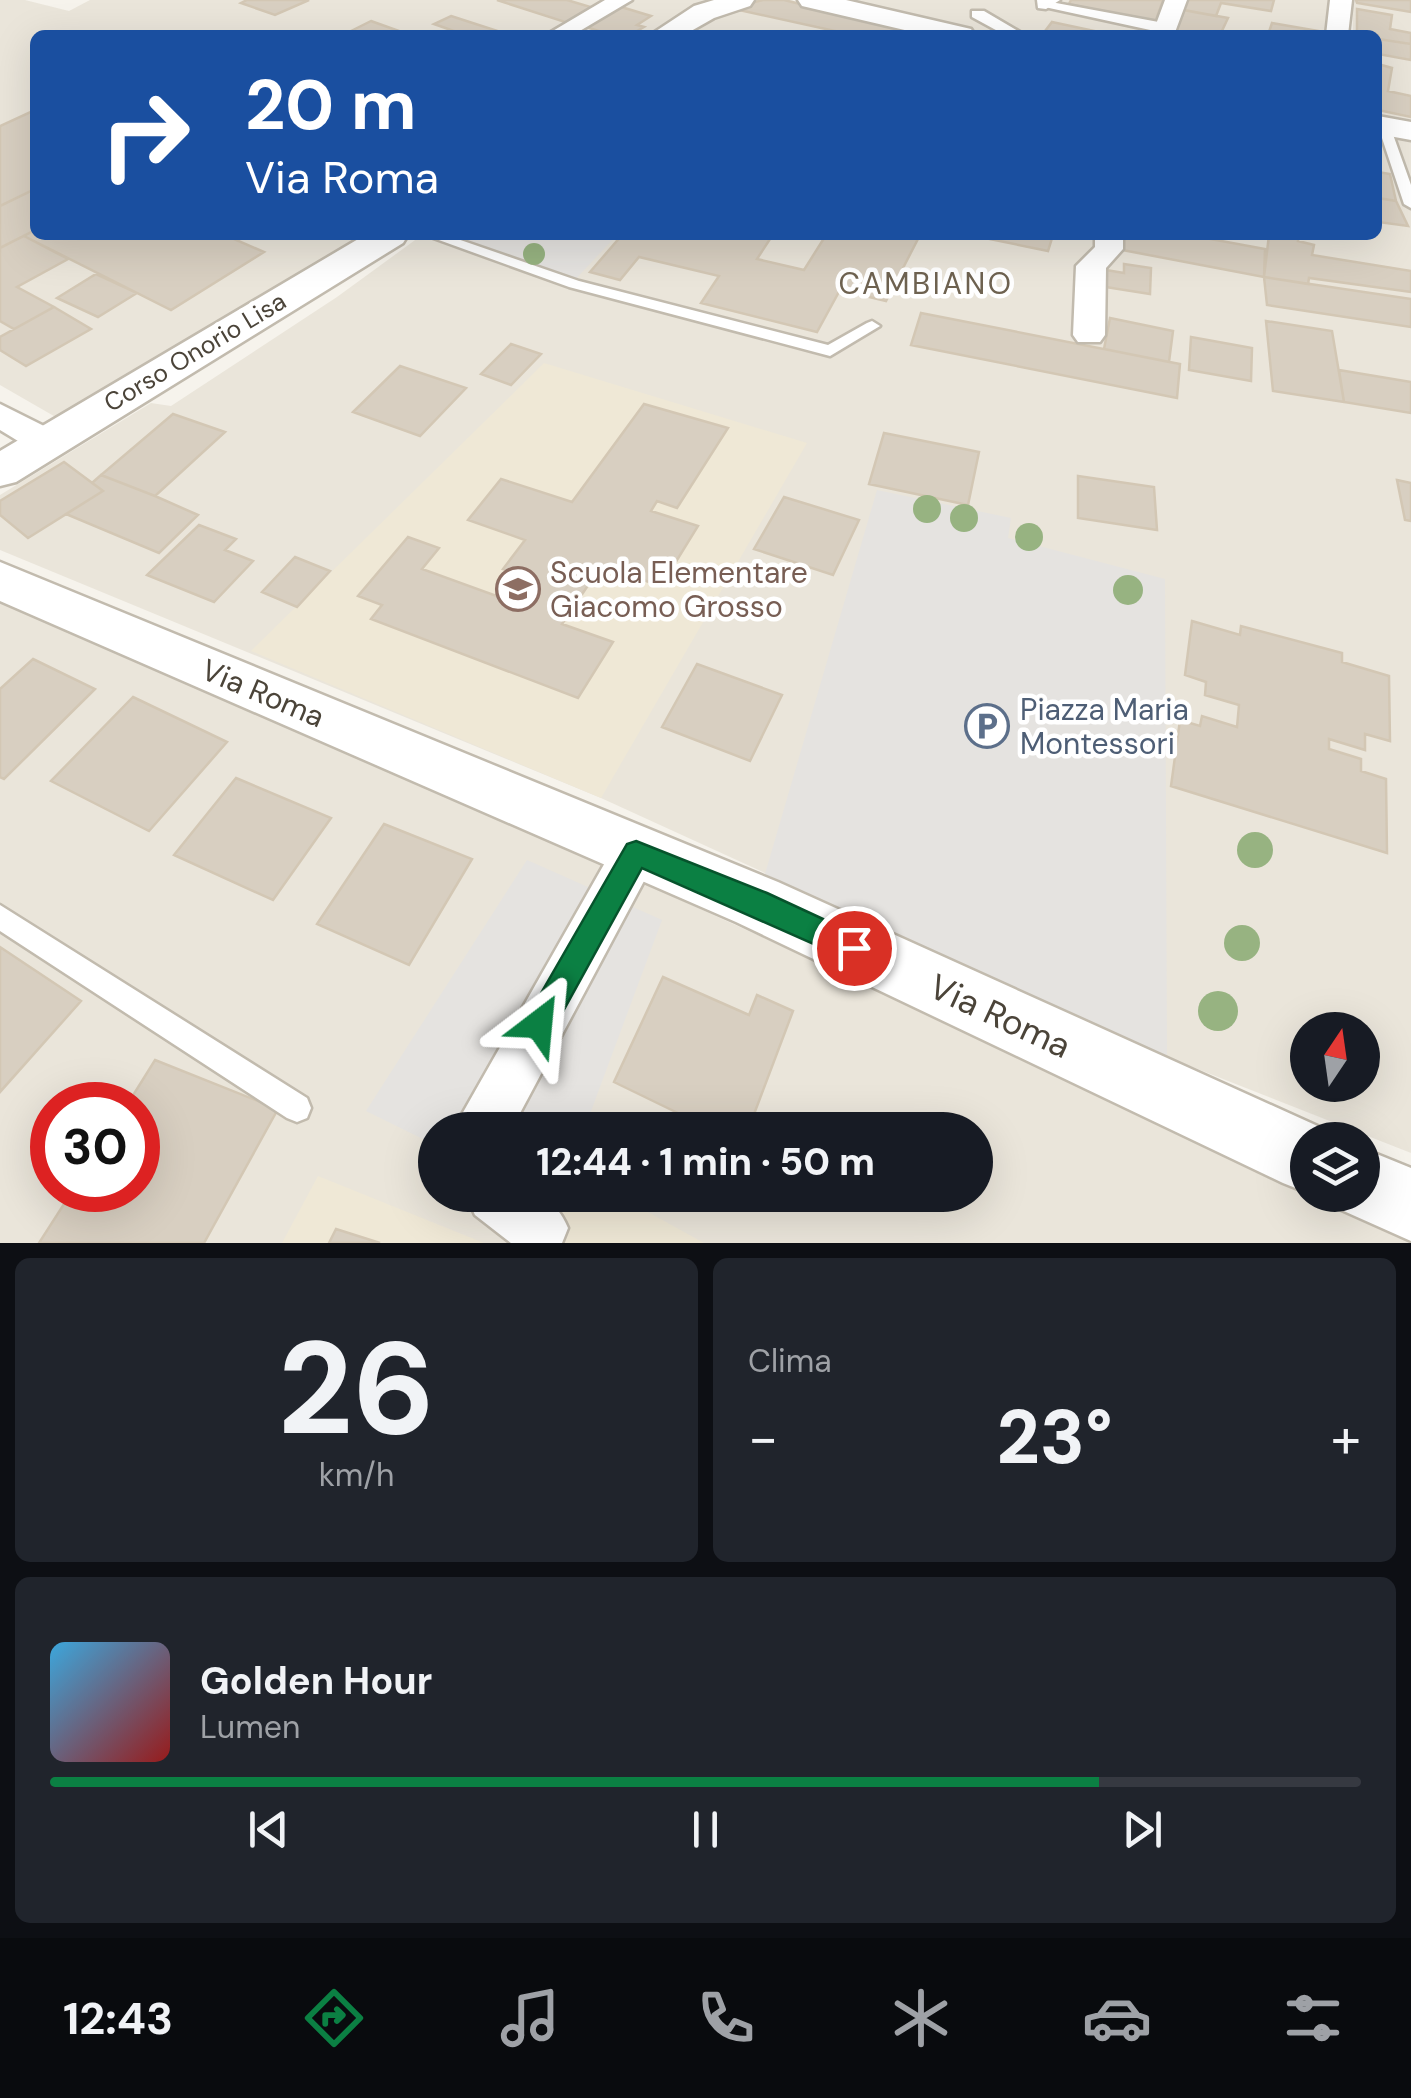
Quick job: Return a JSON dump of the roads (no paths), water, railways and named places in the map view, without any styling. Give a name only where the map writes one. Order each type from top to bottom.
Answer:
[{"type":"street","points":[[565,30],[621,0]]},
{"type":"street","points":[[673,30],[704,12],[741,0]]},
{"type":"street","points":[[812,0],[969,25]]},
{"type":"street","points":[[1165,30],[1176,0]]},
{"type":"street","points":[[1338,30],[1341,0]]},
{"type":"street","points":[[1048,2],[1156,30]]},
{"type":"street","name":"Corso Onorio Lisa","points":[[0,471],[382,240]]},
{"type":"street","points":[[1088,335],[1090,266],[1109,249],[1109,240]]},
{"type":"street","points":[[0,415],[46,441]]},
{"type":"street","name":"Via Roma","points":[[0,580],[757,902],[1290,1150]]},
{"type":"street","points":[[491,1112],[636,853]]},
{"type":"street","points":[[1380,1191],[1411,1205]]},
{"type":"lane","points":[[1391,127],[1411,204]]},
{"type":"lane","points":[[446,240],[574,284],[830,351],[872,326]]},
{"type":"lane","points":[[0,917],[297,1108]]},
{"type":"place","name":"Scuola Elementare Giacomo Grosso","points":[[518,589]]},
{"type":"place","name":"Piazza Maria Montessori","points":[[987,726]]},
{"type":"district","name":"CAMBIANO","points":[[926,283]]}]
